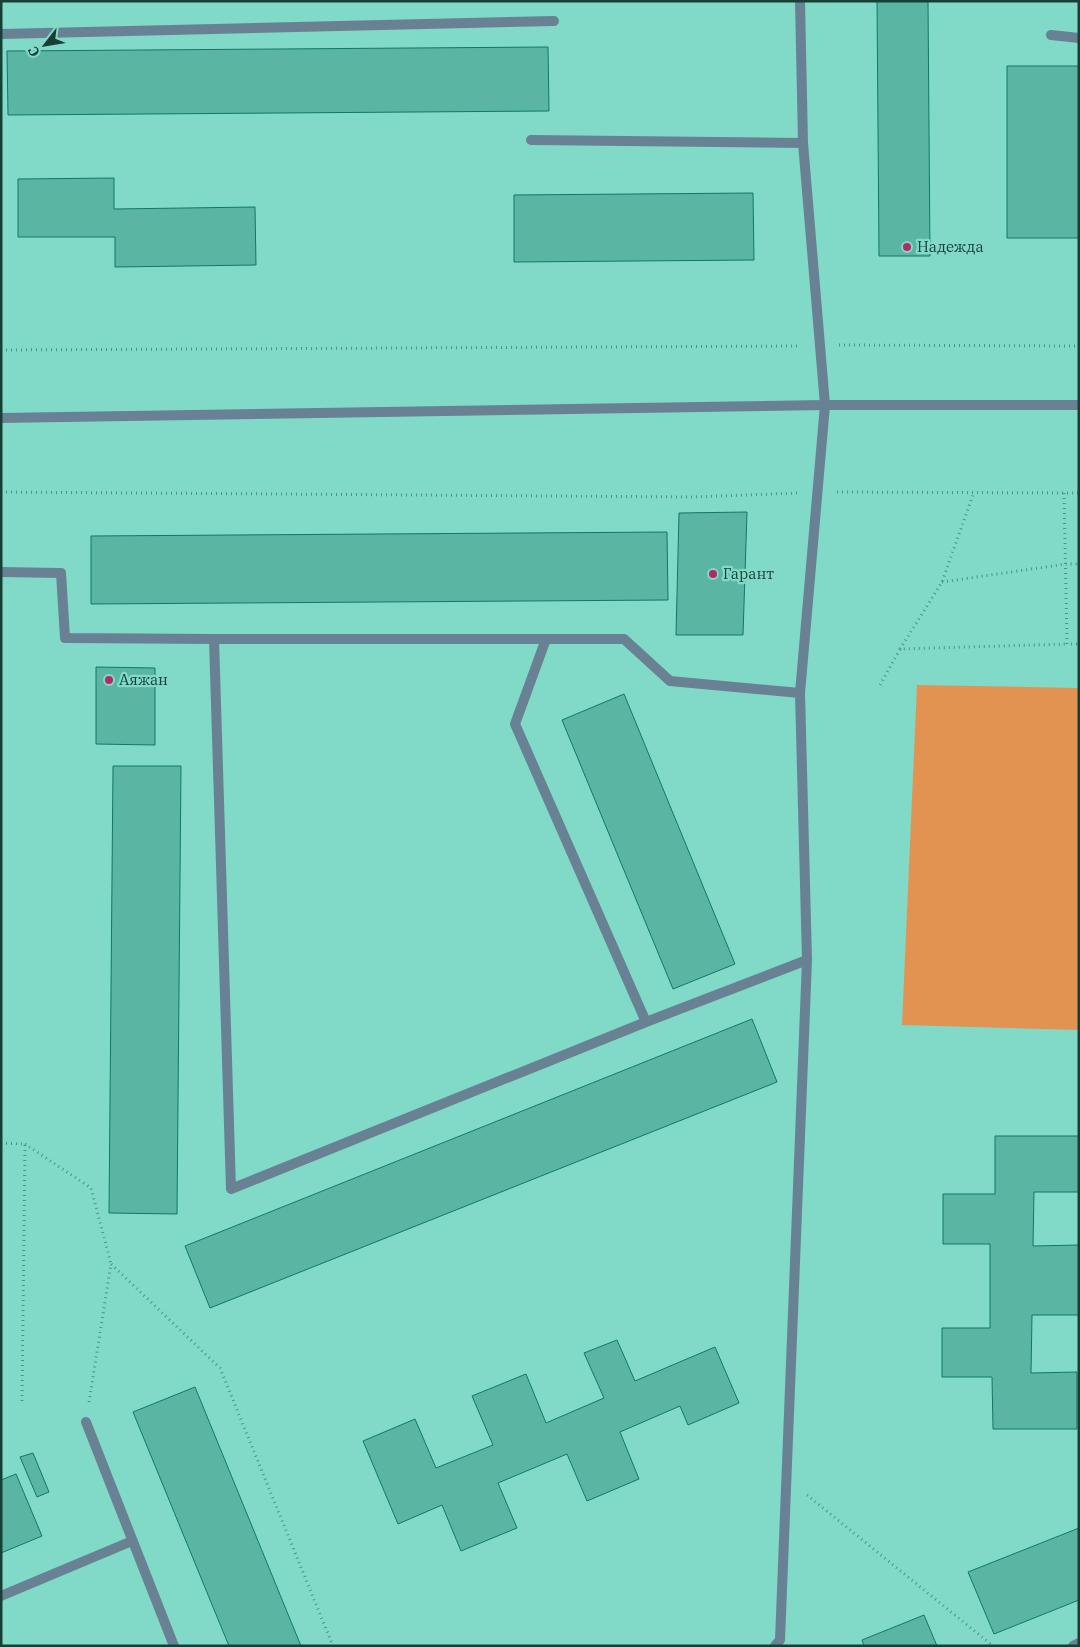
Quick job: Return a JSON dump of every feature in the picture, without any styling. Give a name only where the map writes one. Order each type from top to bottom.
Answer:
[{"type":"street","points":[[775,1646],[780,1640],[807,960],[800,693],[825,405],[803,143],[800,1]]},
{"type":"street","points":[[1,34],[554,21]]},
{"type":"street","points":[[1051,35],[1079,38]]},
{"type":"street","points":[[531,140],[803,143]]},
{"type":"street","points":[[1,418],[825,405],[1079,405]]},
{"type":"street","points":[[1,572],[61,573],[65,638],[624,640],[670,681],[800,693]]},
{"type":"street","points":[[214,639],[231,1189],[646,1022],[807,960]]},
{"type":"street","points":[[546,640],[515,724],[646,1022]]},
{"type":"street","points":[[86,1422],[174,1646]]},
{"type":"street","points":[[1,1596],[132,1541]]},
{"type":"street","points":[[1073,1646],[1079,1644]]},
{"type":"path","points":[[1,350],[1079,346]]},
{"type":"path","points":[[1,492],[691,497],[877,491],[1079,492]]},
{"type":"path","points":[[880,685],[942,582],[974,492]]},
{"type":"path","points":[[1064,492],[1067,644]]},
{"type":"path","points":[[942,582],[1066,564],[1079,564]]},
{"type":"path","points":[[900,649],[1079,644]]},
{"type":"path","points":[[1,1144],[25,1144],[91,1188],[111,1264],[86,1422]]},
{"type":"path","points":[[22,1401],[25,1144]]},
{"type":"path","points":[[111,1264],[220,1368],[333,1646]]},
{"type":"path","points":[[786,1478],[993,1646]]},
{"type":"shaded area","points":[[917,685],[1079,688],[1079,1030],[902,1025]]},
{"type":"building","points":[[877,1],[928,1],[930,256],[879,256]]},
{"type":"building","points":[[548,47],[549,111],[8,115],[7,51]]},
{"type":"building","points":[[1007,66],[1079,66],[1079,238],[1007,238]]},
{"type":"building","points":[[114,178],[114,209],[255,207],[256,265],[115,267],[115,237],[18,237],[18,179]]},
{"type":"building","points":[[753,193],[754,260],[514,262],[514,195]]},
{"type":"building","points":[[747,512],[743,635],[676,635],[679,513]]},
{"type":"building","points":[[667,532],[668,600],[91,604],[91,536]]},
{"type":"building","points":[[96,667],[155,668],[155,745],[96,744]]},
{"type":"building","points":[[624,694],[735,964],[673,989],[562,720]]},
{"type":"building","points":[[113,766],[181,766],[177,1214],[109,1213]]},
{"type":"building","points":[[752,1019],[777,1082],[210,1308],[185,1246]]},
{"type":"building","points":[[995,1136],[1079,1136],[1079,1192],[1034,1192],[1033,1246],[1079,1245],[1079,1315],[1032,1315],[1031,1373],[1077,1372],[1077,1429],[993,1429],[992,1377],[942,1377],[942,1328],[990,1328],[990,1244],[943,1244],[943,1194],[995,1194]]},
{"type":"building","points":[[617,1340],[635,1381],[715,1347],[739,1403],[688,1425],[680,1406],[620,1432],[639,1479],[587,1501],[567,1454],[498,1483],[517,1528],[461,1551],[442,1505],[398,1524],[363,1441],[415,1419],[436,1468],[493,1445],[472,1396],[526,1374],[546,1423],[604,1398],[584,1353]]},
{"type":"building","points":[[195,1387],[301,1646],[229,1646],[133,1412]]},
{"type":"building","points":[[33,1453],[49,1492],[37,1497],[20,1457]]},
{"type":"building","points":[[16,1474],[42,1536],[1,1553],[1,1480]]},
{"type":"building","points":[[1079,1528],[1079,1600],[994,1634],[968,1572]]},
{"type":"building","points":[[924,1615],[937,1646],[864,1646],[862,1640]]},
{"type":"place","name":"Надежда","points":[[907,247]]},
{"type":"place","name":"Гарант","points":[[713,574]]},
{"type":"place","name":"Аяжан","points":[[109,680]]}]
